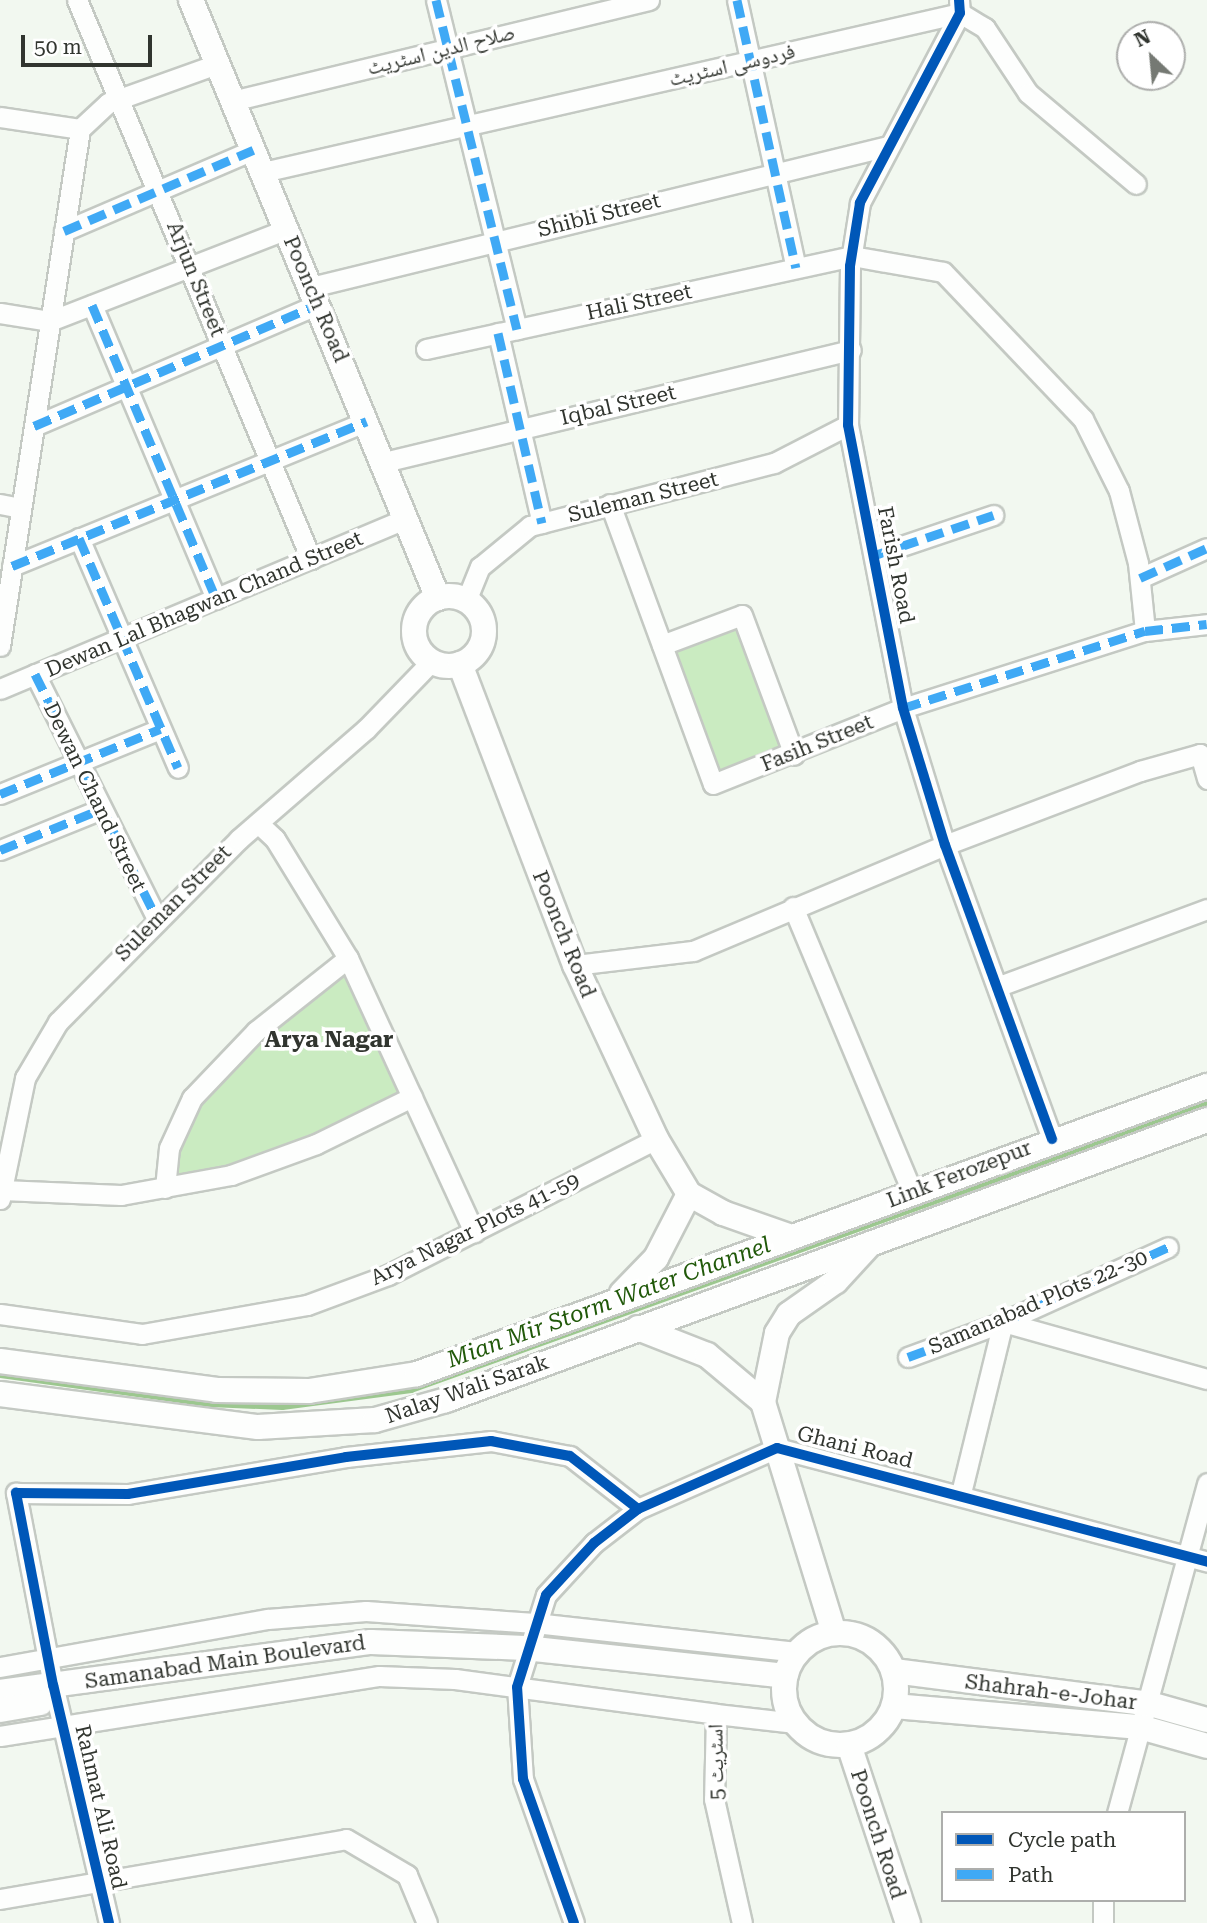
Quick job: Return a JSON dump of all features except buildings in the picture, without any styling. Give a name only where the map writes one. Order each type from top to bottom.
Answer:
[{"type":"main road","name":"Poonch Road","points":[[191,0],[438,598]]},
{"type":"main road","points":[[438,598],[466,601],[482,621],[484,635],[472,658],[460,664],[432,662],[414,634],[420,612],[438,598]]},
{"type":"main road","name":"Poonch Road","points":[[460,664],[575,965],[656,1139],[689,1194],[723,1213],[791,1237]]},
{"type":"main road","name":"Link Ferozepur","points":[[791,1237],[1052,1139],[1207,1086]]},
{"type":"main road","name":"Link Ferozepur","points":[[872,1241],[1207,1120]]},
{"type":"main road","points":[[604,1303],[633,1286],[656,1258],[689,1194]]},
{"type":"main road","name":"Nalay Wali Sarak","points":[[0,1361],[217,1391],[309,1391],[417,1374],[604,1303],[791,1237]]},
{"type":"main road","points":[[834,1633],[763,1402],[777,1333],[789,1314],[836,1281],[872,1241]]},
{"type":"main road","name":"Nalay Wali Sarak","points":[[0,1394],[258,1427],[327,1426],[375,1420],[446,1400],[872,1241]]},
{"type":"main road","points":[[638,1328],[708,1355],[763,1402]]},
{"type":"main road","points":[[834,1633],[871,1641],[894,1671],[894,1706],[877,1732],[849,1745],[819,1740],[795,1723],[785,1684],[798,1652],[834,1633]]},
{"type":"main road","name":"Samanabad Main Boulevard","points":[[0,1692],[55,1693],[355,1656],[785,1684]]},
{"type":"main road","name":"Shahrah-e-Johar","points":[[894,1671],[1145,1716],[1207,1746]]},
{"type":"main road","name":"Samanabad Main Boulevard","points":[[0,1710],[55,1693]]},
{"type":"main road","name":"Shahrah-e-Johar","points":[[894,1706],[1207,1720]]},
{"type":"main road","name":"Poonch Road","points":[[849,1745],[908,1923]]},
{"type":"street","name":"Arjun Street","points":[[77,0],[159,190],[311,559]]},
{"type":"street","points":[[436,0],[496,241],[520,428],[542,523]]},
{"type":"street","name":"صلاح الدین اسٹریٹ","points":[[232,101],[448,49],[613,4],[649,0]]},
{"type":"street","points":[[737,0],[796,268]]},
{"type":"street","points":[[959,7],[985,28],[1028,93],[1136,184]]},
{"type":"street","name":"فردوسی اسٹریٹ","points":[[64,231],[159,190],[258,161],[467,126],[750,61],[959,7]]},
{"type":"street","name":"Farish Road","points":[[959,7],[860,203],[852,256],[848,425],[903,708],[945,845],[999,986],[1052,1139]]},
{"type":"street","points":[[0,646],[80,129],[120,99],[217,64]]},
{"type":"street","points":[[0,117],[80,129]]},
{"type":"street","name":"Shibli Street","points":[[34,426],[223,345],[315,296],[496,241],[774,170],[888,146]]},
{"type":"street","points":[[0,313],[50,321],[287,229]]},
{"type":"street","points":[[852,256],[943,272],[1083,419],[1119,491],[1140,578],[1145,631]]},
{"type":"street","name":"Hali Street","points":[[426,349],[852,256]]},
{"type":"street","points":[[92,305],[216,599]]},
{"type":"street","name":"Iqbal Street","points":[[384,462],[851,351]]},
{"type":"street","points":[[12,566],[367,421]]},
{"type":"street","name":"Suleman Street","points":[[466,601],[492,554],[542,523],[774,463],[848,425]]},
{"type":"street","points":[[0,504],[21,508]]},
{"type":"street","name":"Fasih Street","points":[[610,504],[713,784],[794,755],[903,708],[1145,631],[1207,624]]},
{"type":"street","points":[[875,555],[993,515]]},
{"type":"street","name":"Dewan Lal Bhagwan Chand Street","points":[[0,689],[407,518]]},
{"type":"street","points":[[79,538],[178,768]]},
{"type":"street","points":[[1140,578],[1207,548]]},
{"type":"street","points":[[662,645],[742,615],[794,755]]},
{"type":"street","name":"Suleman Street","points":[[1,1194],[25,1078],[58,1022],[157,919],[258,823],[366,729],[432,662]]},
{"type":"street","name":"Dewan Chand Street","points":[[35,674],[76,764],[157,919]]},
{"type":"street","points":[[0,794],[160,729]]},
{"type":"street","points":[[575,965],[693,951],[945,845],[1200,754],[1207,779]]},
{"type":"street","points":[[0,850],[99,810]]},
{"type":"street","points":[[258,823],[275,839],[348,957],[474,1232]]},
{"type":"street","points":[[793,907],[912,1192]]},
{"type":"street","points":[[999,986],[1207,909]]},
{"type":"street","points":[[165,1188],[169,1148],[192,1098],[256,1031],[348,957]]},
{"type":"street","points":[[1,1194],[121,1195],[231,1175],[292,1153],[412,1097]]},
{"type":"street","name":"Arya Nagar Plots 41-59","points":[[0,1314],[142,1334],[307,1305],[388,1275],[656,1139]]},
{"type":"street","name":"Samanabad Plots 22-30","points":[[908,1357],[1003,1322],[1168,1247]]},
{"type":"street","points":[[961,1493],[1003,1322],[1207,1379]]},
{"type":"street","points":[[8,1491],[128,1494],[346,1457],[491,1441],[569,1456],[638,1509]]},
{"type":"street","name":"Ghani Road","points":[[521,1666],[546,1595],[570,1566],[638,1509],[777,1448],[961,1493],[1197,1559]]},
{"type":"street","points":[[1118,1811],[1145,1716],[1197,1559],[1207,1483]]},
{"type":"street","name":"Rahmat Ali Road","points":[[8,1491],[10,1522],[48,1659],[109,1923]]},
{"type":"street","points":[[0,1667],[268,1619],[366,1611],[535,1623],[798,1652]]},
{"type":"street","points":[[521,1666],[523,1779],[574,1923]]},
{"type":"street","name":"اسٹریٹ 5","points":[[0,1736],[62,1724],[379,1676],[521,1666],[716,1714],[714,1800],[742,1923]]},
{"type":"street","points":[[716,1714],[795,1723]]},
{"type":"street","points":[[0,1899],[346,1839],[411,1879],[428,1923]]},
{"type":"street","points":[[1103,1902],[1103,1923]]},
{"type":"green space","points":[[742,615],[793,755],[713,784],[662,644]]},
{"type":"green space","points":[[350,955],[424,1102],[166,1186],[181,1125],[203,1092]]},
{"type":"waterway","name":"Mian Mir Storm Water Channel","points":[[0,1375],[209,1404],[282,1407],[411,1390],[1207,1103]]},
{"type":"marked path","points":[[436,0],[517,329]]},
{"type":"marked path","points":[[737,0],[796,268]]},
{"type":"marked path","points":[[64,231],[253,150]]},
{"type":"marked path","points":[[34,426],[318,304]]},
{"type":"marked path","points":[[92,305],[216,599]]},
{"type":"marked path","points":[[498,333],[542,523]]},
{"type":"marked path","points":[[12,566],[367,421]]},
{"type":"marked path","points":[[875,555],[993,515]]},
{"type":"marked path","points":[[79,538],[178,768]]},
{"type":"marked path","points":[[1140,578],[1207,548]]},
{"type":"marked path","points":[[903,708],[1145,631],[1207,624]]},
{"type":"marked path","points":[[35,674],[157,919]]},
{"type":"marked path","points":[[0,794],[160,729]]},
{"type":"marked path","points":[[0,850],[99,810]]},
{"type":"marked path","points":[[908,1357],[1003,1322],[1168,1247]]},
{"type":"cycle path","points":[[959,0],[960,13],[860,203],[850,266],[848,425],[903,708],[945,845],[1052,1139]]},
{"type":"cycle path","points":[[109,1923],[53,1685],[16,1493],[128,1494],[346,1457],[491,1441],[570,1456],[638,1509]]},
{"type":"cycle path","points":[[574,1923],[523,1779],[517,1687],[546,1595],[594,1543],[638,1509],[777,1448],[1207,1562]]},
{"type":"district","name":"Arya Nagar","points":[[329,1040]]}]
